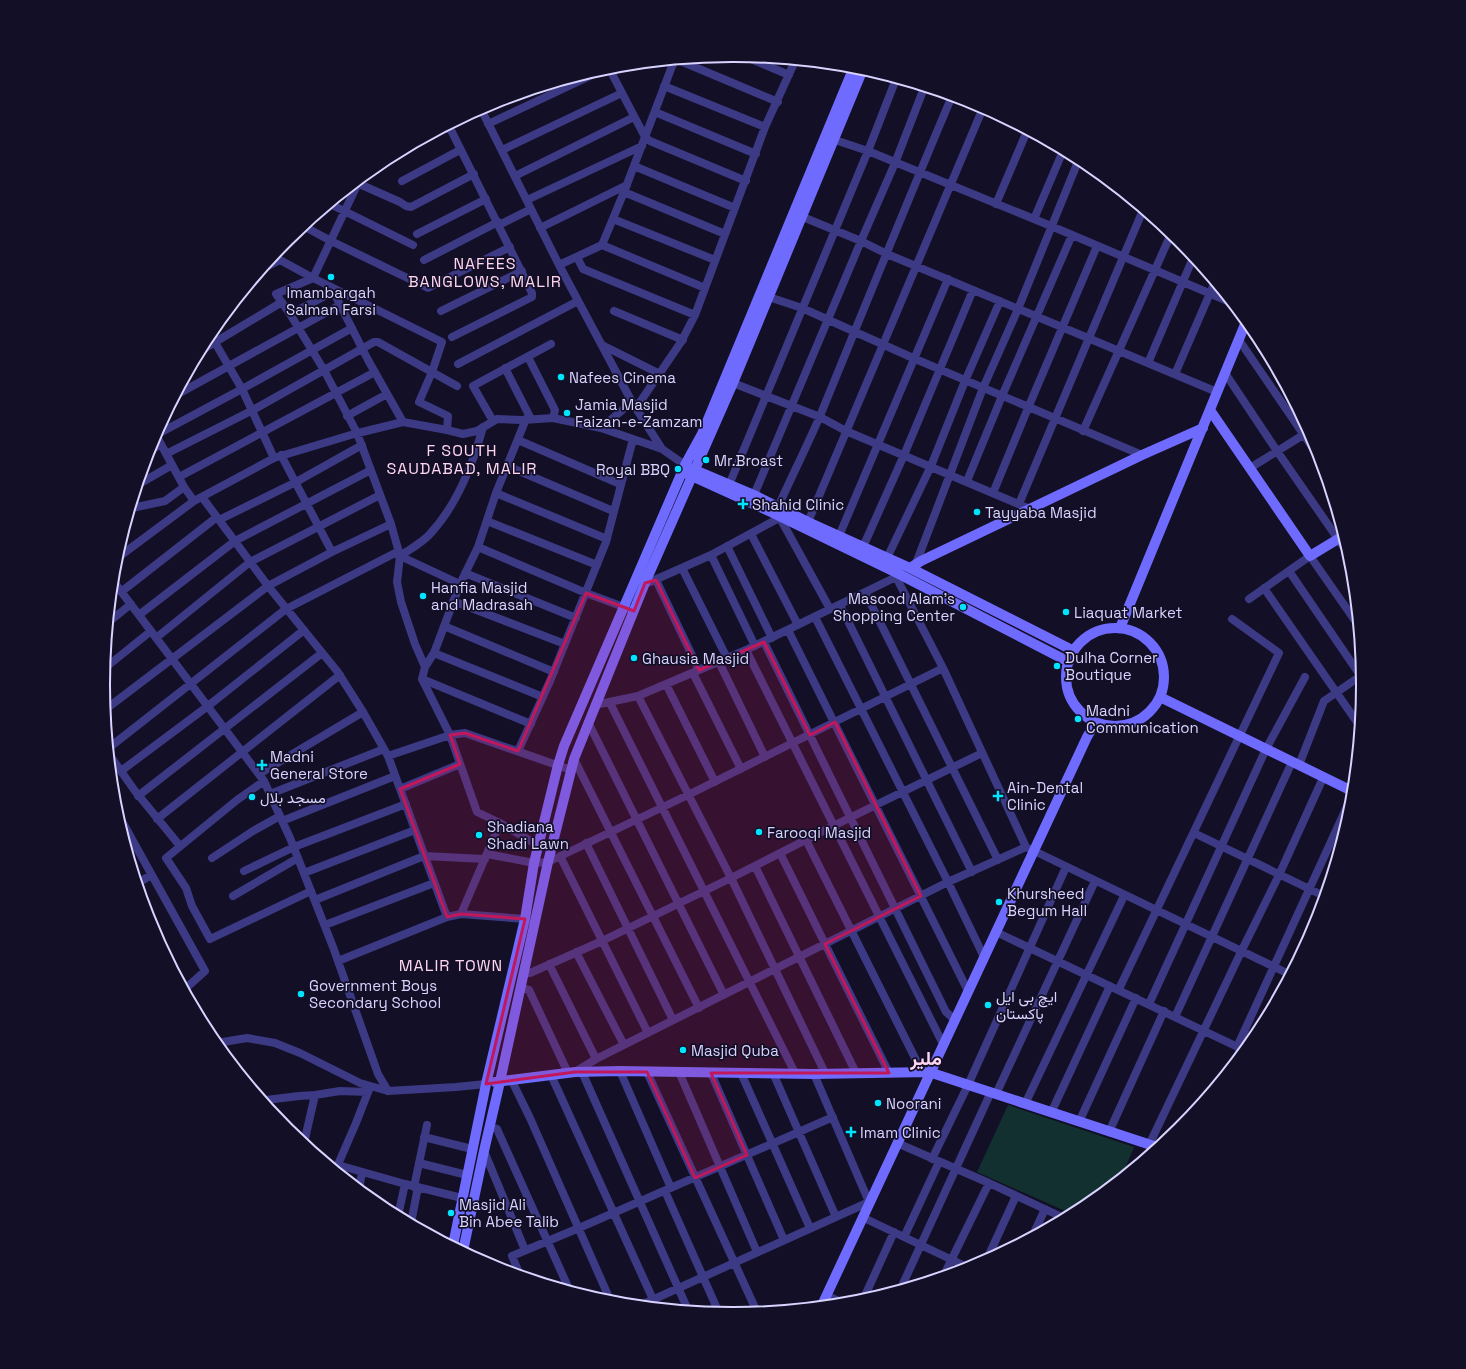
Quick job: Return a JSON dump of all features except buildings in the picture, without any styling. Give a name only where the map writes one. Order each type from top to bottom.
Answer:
[{"type":"street","points":[[760,63],[789,75]]},
{"type":"street","points":[[686,64],[778,102]]},
{"type":"street","points":[[559,265],[602,245],[626,189],[672,65]]},
{"type":"street","points":[[601,428],[634,405],[660,374],[683,340],[695,315],[765,128],[778,102],[793,65]]},
{"type":"street","points":[[612,74],[645,137],[650,141],[746,181]]},
{"type":"street","points":[[464,1246],[548,862],[574,759],[634,611],[702,434],[764,295],[829,138],[852,74]]},
{"type":"street","points":[[829,138],[860,75]]},
{"type":"street","points":[[488,124],[578,82]]},
{"type":"street","points":[[729,485],[836,230],[894,83]]},
{"type":"street","points":[[664,86],[765,128]]},
{"type":"street","points":[[754,495],[860,241],[895,163],[923,92]]},
{"type":"street","points":[[502,150],[622,93]]},
{"type":"street","points":[[778,507],[820,417],[950,101]]},
{"type":"street","points":[[654,112],[756,154]]},
{"type":"street","points":[[808,522],[981,113]]},
{"type":"street","points":[[483,114],[578,301],[634,405],[662,449],[688,471],[781,518],[904,570],[1074,651]]},
{"type":"street","points":[[515,176],[634,117]]},
{"type":"street","points":[[451,130],[532,293],[532,297],[452,337]]},
{"type":"street","points":[[996,204],[1026,135]]},
{"type":"street","points":[[829,138],[868,151],[920,172],[1221,298]]},
{"type":"street","points":[[527,200],[642,146]]},
{"type":"street","points":[[402,182],[460,150]]},
{"type":"street","points":[[1034,219],[1061,156]]},
{"type":"street","points":[[1076,165],[1018,309],[983,388],[949,474],[904,570],[943,668],[982,753],[1030,849],[1124,896],[1285,972]]},
{"type":"street","points":[[634,166],[735,208]]},
{"type":"street","points":[[363,184],[406,206],[411,207],[474,174]]},
{"type":"street","points":[[540,228],[626,189],[725,234]]},
{"type":"street","points":[[354,191],[313,278],[276,294],[324,370],[362,445],[391,524],[400,554],[397,582],[401,602],[414,644],[425,668]]},
{"type":"street","points":[[417,234],[486,199]]},
{"type":"street","points":[[335,207],[413,245]]},
{"type":"street","points":[[424,260],[531,209]]},
{"type":"street","points":[[1019,504],[1090,339],[1141,214]]},
{"type":"street","points":[[797,215],[836,230],[887,254],[1217,392]]},
{"type":"street","points":[[613,219],[715,260]]},
{"type":"street","points":[[309,229],[428,288],[510,247]]},
{"type":"street","points":[[966,481],[1072,235]]},
{"type":"street","points":[[1083,431],[1168,240]]},
{"type":"street","points":[[602,245],[705,288]]},
{"type":"street","points":[[993,493],[1097,246]]},
{"type":"street","points":[[577,257],[583,268],[695,315]]},
{"type":"street","points":[[276,262],[280,260],[332,289],[442,342],[432,372],[419,402],[448,416],[447,430]]},
{"type":"street","points":[[1148,363],[1191,263]]},
{"type":"street","points":[[441,311],[522,271]]},
{"type":"street","points":[[839,536],[948,279]]},
{"type":"street","points":[[1175,374],[1212,288]]},
{"type":"street","points":[[332,289],[362,348],[403,422]]},
{"type":"street","points":[[290,314],[332,289]]},
{"type":"street","points":[[863,547],[904,455],[973,290]]},
{"type":"street","points":[[764,295],[802,308],[965,381],[1142,455]]},
{"type":"street","points":[[454,1241],[486,1084],[525,919],[534,863],[564,746],[623,607],[688,471],[733,383],[764,295]]},
{"type":"street","points":[[458,364],[578,301]]},
{"type":"street","points":[[887,558],[931,466],[965,381],[1000,301]]},
{"type":"street","points":[[212,344],[282,302]]},
{"type":"street","points":[[185,390],[340,305]]},
{"type":"street","points":[[614,311],[683,340]]},
{"type":"street","points":[[165,430],[352,328]]},
{"type":"street","points":[[1120,628],[1243,329]]},
{"type":"street","points":[[1239,340],[1296,420]]},
{"type":"street","points":[[215,342],[242,389],[262,433],[296,482],[332,552]]},
{"type":"street","points":[[166,454],[251,411],[374,342],[378,342],[457,386]]},
{"type":"street","points":[[493,421],[473,386],[551,344]]},
{"type":"street","points":[[602,345],[660,374]]},
{"type":"street","points":[[528,357],[555,410],[553,418]]},
{"type":"street","points":[[505,368],[529,419]]},
{"type":"street","points":[[179,477],[375,372]]},
{"type":"street","points":[[1225,373],[1278,451],[1336,531]]},
{"type":"street","points":[[733,383],[820,417],[846,431],[1030,509]]},
{"type":"street","points":[[347,416],[387,394]]},
{"type":"street","points":[[1210,410],[1351,615]]},
{"type":"street","points":[[125,552],[194,500],[278,456],[357,433],[403,422],[463,434],[477,431],[497,419],[553,418],[601,428],[662,449]]},
{"type":"street","points":[[529,419],[507,466],[496,493],[478,547],[460,584],[434,653],[425,668],[422,679],[450,735],[477,812],[500,823],[539,846]]},
{"type":"street","points":[[114,744],[286,609],[400,554],[430,535],[456,496],[476,453],[483,428]]},
{"type":"street","points":[[595,705],[638,696],[764,642],[840,605],[904,570],[1142,455],[1203,428]]},
{"type":"street","points":[[1250,468],[1303,436]]},
{"type":"street","points":[[518,751],[554,672],[607,539],[620,484],[633,439]]},
{"type":"street","points":[[518,440],[620,484]]},
{"type":"street","points":[[158,446],[161,444],[184,487],[194,500]]},
{"type":"street","points":[[121,592],[218,518],[296,482],[362,445]]},
{"type":"street","points":[[145,480],[172,465]]},
{"type":"street","points":[[507,466],[613,511]]},
{"type":"street","points":[[139,615],[235,542],[306,503],[371,470]]},
{"type":"street","points":[[688,471],[754,495],[808,522],[887,558],[904,570],[1069,662]]},
{"type":"street","points":[[137,507],[165,501],[184,487]]},
{"type":"street","points":[[496,493],[607,539]]},
{"type":"street","points":[[156,638],[250,562],[380,494]]},
{"type":"street","points":[[202,497],[268,586],[340,675],[363,712],[386,753],[447,917]]},
{"type":"street","points":[[645,583],[656,580],[711,555],[781,518]]},
{"type":"street","points":[[781,518],[830,609]]},
{"type":"street","points":[[487,521],[597,565]]},
{"type":"street","points":[[111,706],[268,586],[332,552],[391,524]]},
{"type":"street","points":[[751,534],[798,625]]},
{"type":"street","points":[[1249,599],[1310,556],[1338,540]]},
{"type":"street","points":[[727,546],[772,638]]},
{"type":"street","points":[[478,547],[586,593],[634,611]]},
{"type":"street","points":[[400,554],[460,584]]},
{"type":"street","points":[[711,555],[755,646]]},
{"type":"street","points":[[682,568],[727,658]]},
{"type":"street","points":[[1289,571],[1355,668]]},
{"type":"street","points":[[465,573],[576,618]]},
{"type":"street","points":[[656,580],[741,769]]},
{"type":"street","points":[[118,588],[242,751],[270,794],[294,847],[325,925],[378,1074],[388,1091]]},
{"type":"street","points":[[1264,588],[1354,720]]},
{"type":"street","points":[[865,592],[998,860]]},
{"type":"street","points":[[454,601],[565,644]]},
{"type":"street","points":[[115,617],[131,604]]},
{"type":"street","points":[[840,605],[887,697],[972,872]]},
{"type":"street","points":[[815,617],[984,957]]},
{"type":"street","points":[[1119,990],[1280,653],[1232,619]]},
{"type":"street","points":[[444,626],[554,672]]},
{"type":"street","points":[[1120,628],[1135,632],[1148,640],[1158,652],[1164,666],[1164,681],[1160,697],[1152,709],[1140,719],[1126,724],[1111,726],[1096,722],[1084,715],[1075,705],[1069,693],[1067,680],[1068,666],[1074,651],[1081,642],[1092,634],[1106,629],[1120,628]]},
{"type":"street","points":[[121,771],[208,706],[304,630]]},
{"type":"street","points":[[788,630],[968,991]]},
{"type":"street","points":[[111,663],[151,631]]},
{"type":"street","points":[[764,642],[946,1012],[954,1019]]},
{"type":"street","points":[[746,650],[942,1044]]},
{"type":"street","points":[[138,796],[322,653]]},
{"type":"street","points":[[434,653],[543,697]]},
{"type":"street","points":[[719,662],[765,757]]},
{"type":"street","points":[[315,900],[424,856],[486,856],[534,863],[548,862],[715,782],[943,668]]},
{"type":"street","points":[[157,819],[340,675]]},
{"type":"street","points":[[1149,1004],[1266,749],[1305,677]]},
{"type":"street","points":[[422,679],[531,724]]},
{"type":"street","points":[[1175,1016],[1247,860],[1296,764],[1324,701],[1356,680]]},
{"type":"street","points":[[666,684],[715,782]]},
{"type":"street","points":[[638,696],[731,878],[825,1073]]},
{"type":"street","points":[[1160,697],[1347,789]]},
{"type":"street","points":[[610,702],[795,1073]]},
{"type":"street","points":[[311,891],[210,939],[192,906],[186,888],[166,858],[237,800],[261,778],[363,712]]},
{"type":"street","points":[[588,722],[724,995]]},
{"type":"street","points":[[824,1300],[897,1143],[926,1072],[942,1044],[996,932],[1030,849],[1096,722]]},
{"type":"street","points":[[270,794],[386,753],[450,735],[465,733],[571,770]]},
{"type":"street","points":[[523,974],[530,973],[602,941],[982,753]]},
{"type":"street","points":[[574,759],[699,1008]]},
{"type":"street","points":[[116,764],[138,796],[180,846]]},
{"type":"street","points":[[400,789],[460,764]]},
{"type":"street","points":[[212,858],[253,831],[395,776]]},
{"type":"street","points":[[1155,1142],[1204,1030],[1279,875],[1323,778]]},
{"type":"street","points":[[244,871],[294,847],[406,804]]},
{"type":"street","points":[[461,914],[500,823]]},
{"type":"street","points":[[1243,1041],[1274,967],[1340,823]]},
{"type":"street","points":[[304,873],[415,830]]},
{"type":"street","points":[[1194,834],[1319,893]]},
{"type":"street","points":[[129,835],[205,971],[189,986]]},
{"type":"street","points":[[806,840],[851,931],[926,1072]]},
{"type":"street","points":[[586,843],[673,1020]]},
{"type":"street","points":[[575,1072],[596,1059],[776,970],[948,882],[998,860],[1030,849]]},
{"type":"street","points":[[780,853],[889,1073]]},
{"type":"street","points":[[560,856],[648,1033]]},
{"type":"street","points":[[233,896],[298,858]]},
{"type":"street","points":[[755,866],[856,1073]]},
{"type":"street","points":[[904,1237],[935,1160],[1066,867]]},
{"type":"street","points":[[143,880],[151,875]]},
{"type":"street","points":[[903,1283],[956,1169],[1058,961],[1095,881]]},
{"type":"street","points":[[325,925],[434,883]]},
{"type":"street","points":[[1025,1104],[1124,896]]},
{"type":"street","points":[[338,961],[447,917],[461,914],[525,919]]},
{"type":"street","points":[[996,932],[1238,1047]]},
{"type":"street","points":[[576,952],[624,1045]]},
{"type":"street","points":[[549,964],[596,1059]]},
{"type":"street","points":[[1051,1113],[1110,986]]},
{"type":"street","points":[[521,988],[529,990],[575,1072],[640,1201],[686,1305]]},
{"type":"street","points":[[1079,1122],[1136,998]]},
{"type":"street","points":[[1109,1132],[1164,1011]]},
{"type":"street","points":[[224,1042],[247,1038],[275,1042],[360,1083],[369,1089]]},
{"type":"street","points":[[620,1071],[716,1307]]},
{"type":"street","points":[[269,1100],[369,1089],[388,1091],[456,1087],[575,1072],[620,1071],[814,1074],[926,1072],[1151,1145]]},
{"type":"street","points":[[647,1072],[755,1306]]},
{"type":"street","points":[[679,1072],[757,1252]]},
{"type":"street","points":[[712,1072],[784,1240]]},
{"type":"street","points":[[741,1073],[810,1228]]},
{"type":"street","points":[[773,1073],[836,1217]]},
{"type":"street","points":[[814,1074],[869,1202]]},
{"type":"street","points":[[551,1075],[654,1302]]},
{"type":"street","points":[[511,1080],[530,1118],[608,1294]]},
{"type":"street","points":[[338,1165],[369,1089]]},
{"type":"street","points":[[306,1137],[315,1095]]},
{"type":"street","points":[[517,1268],[512,1256],[833,1117]]},
{"type":"street","points":[[412,1218],[419,1163],[427,1125]]},
{"type":"street","points":[[489,1127],[497,1129],[567,1284]]},
{"type":"street","points":[[424,1137],[472,1149]]},
{"type":"street","points":[[897,1143],[1058,1215]]},
{"type":"street","points":[[484,1151],[525,1250]]},
{"type":"street","points":[[419,1163],[467,1175]]},
{"type":"street","points":[[342,1168],[462,1198]]},
{"type":"street","points":[[360,1182],[362,1173]]},
{"type":"street","points":[[947,1269],[989,1183]]},
{"type":"street","points":[[399,1210],[405,1184]]},
{"type":"street","points":[[991,1251],[1016,1196]]},
{"type":"street","points":[[655,1302],[678,1288],[703,1276],[869,1202]]},
{"type":"street","points":[[1035,1229],[1045,1209]]},
{"type":"street","points":[[862,1217],[960,1264]]},
{"type":"street","points":[[867,1292],[894,1232]]},
{"type":"street","points":[[826,1295],[834,1299]]},
{"type":"highlighted area","points":[[656,580],[699,670],[764,642],[810,735],[835,722],[921,896],[825,944],[889,1073],[711,1073],[747,1155],[695,1178],[647,1072],[575,1072],[486,1084],[525,919],[461,914],[447,917],[400,789],[460,764],[450,735],[465,733],[518,751],[586,593],[634,611],[645,583]]},
{"type":"green space","points":[[1008,1105],[1134,1147],[1126,1167],[1065,1211],[977,1172]]},
{"type":"place","name":"Imambargah Salman Farsi","points":[[331,277]]},
{"type":"place","name":"Nafees Cinema","points":[[561,377]]},
{"type":"place","name":"Jamia Masjid Faizan-e-Zamzam","points":[[567,413]]},
{"type":"place","name":"Mr.Broast","points":[[706,460]]},
{"type":"place","name":"Royal BBQ","points":[[678,469]]},
{"type":"place","name":"Shahid Clinic","points":[[743,504]]},
{"type":"place","name":"Tayyaba Masjid","points":[[977,512]]},
{"type":"place","name":"Hanfia Masjid and Madrasah","points":[[423,596]]},
{"type":"place","name":"Masood Alam's Shopping Center","points":[[963,607]]},
{"type":"place","name":"Liaquat Market","points":[[1066,612]]},
{"type":"place","name":"Ghausia Masjid","points":[[634,658]]},
{"type":"place","name":"Dulha Corner Boutique","points":[[1057,666]]},
{"type":"place","name":"Madni Communication","points":[[1078,719]]},
{"type":"place","name":"Madni General Store","points":[[262,765]]},
{"type":"place","name":"Ain-Dental Clinic","points":[[998,796]]},
{"type":"place","name":"مسجد بلال","points":[[252,797]]},
{"type":"place","name":"Farooqi Masjid","points":[[759,832]]},
{"type":"place","name":"Shadiana Shadi Lawn","points":[[479,835]]},
{"type":"place","name":"Khursheed Begum Hall","points":[[999,902]]},
{"type":"place","name":"Government Boys Secondary School","points":[[301,994]]},
{"type":"place","name":"ایچ بی ایل پاکستان","points":[[988,1005]]},
{"type":"place","name":"Masjid Quba","points":[[683,1050]]},
{"type":"place","name":"Noorani","points":[[878,1103]]},
{"type":"place","name":"Imam Clinic","points":[[851,1132]]},
{"type":"place","name":"Masjid Ali Bin Abee Talib","points":[[451,1213]]},
{"type":"district","name":"NAFEES BANGLOWS, MALIR","points":[[485,272]]},
{"type":"district","name":"F SOUTH SAUDABAD, MALIR","points":[[462,459]]},
{"type":"district","name":"MALIR TOWN","points":[[451,965]]},
{"type":"district","name":"ملیر","points":[[926,1058]]}]
